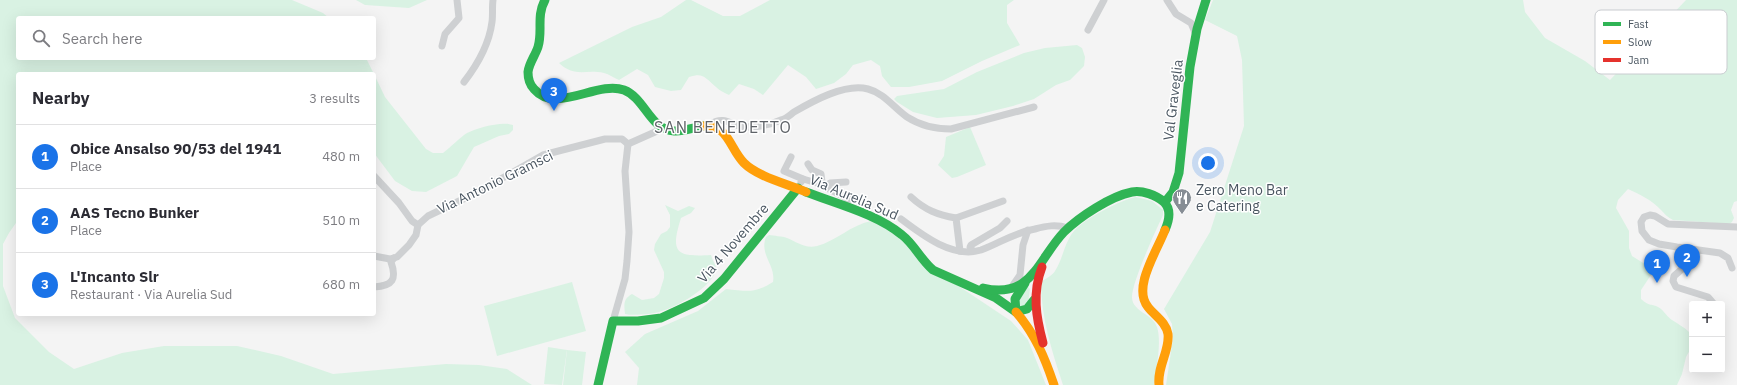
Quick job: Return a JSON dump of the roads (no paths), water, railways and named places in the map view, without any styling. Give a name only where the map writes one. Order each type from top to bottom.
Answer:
[{"type":"main road","points":[[545,0],[538,15],[539,44],[528,75],[532,88],[539,95],[554,99],[610,88],[621,90],[634,96],[664,128],[675,130],[710,125]]},
{"type":"main road","name":"Val Graveglia","points":[[1165,202],[1173,192],[1179,173],[1190,67],[1196,35],[1206,0]]},
{"type":"main road","name":"Via Aurelia Sud","points":[[710,125],[719,128],[726,135],[741,161],[746,166],[878,219],[893,227],[906,238],[925,263],[933,270],[969,284],[991,290],[999,292],[1010,290]]},
{"type":"main road","name":"Via 4 Novembre","points":[[613,321],[638,321],[661,318],[704,298],[724,279],[798,188]]},
{"type":"main road","points":[[1016,312],[1015,298],[1068,228],[1087,214],[1130,192],[1145,192],[1165,202],[1169,213],[1167,224],[1145,280],[1142,294],[1147,306],[1164,324],[1168,336],[1168,342],[1160,367],[1159,385]]},
{"type":"main road","points":[[1045,260],[1037,280],[1034,300],[1036,316],[1047,363],[1054,385]]},
{"type":"main road","points":[[1010,290],[1029,278]]},
{"type":"main road","points":[[969,284],[996,298],[1016,312],[1033,332],[1047,363]]},
{"type":"main road","points":[[1016,312],[1023,312],[1027,310],[1034,300]]},
{"type":"main road","points":[[598,385],[613,321]]},
{"type":"street","points":[[442,46],[445,34],[459,18],[457,0]]},
{"type":"street","points":[[464,82],[480,59],[486,46],[492,22],[493,0]]},
{"type":"street","points":[[1088,30],[1104,0]]},
{"type":"street","points":[[1166,0],[1176,14],[1191,23],[1196,35]]},
{"type":"street","points":[[710,125],[721,121],[732,122],[748,128],[782,120],[794,112],[834,92],[848,88],[860,88],[875,92],[908,117],[927,127],[937,129],[950,129],[1034,107]]},
{"type":"street","points":[[726,135],[737,125]]},
{"type":"street","points":[[613,321],[625,279],[627,261],[629,232],[624,171],[628,144],[664,128]]},
{"type":"street","name":"Via Antonio Gramsci","points":[[394,258],[400,254],[416,235],[418,225],[433,213],[478,192],[549,153],[605,139],[622,139],[628,144]]},
{"type":"street","points":[[791,157],[784,172],[817,183],[822,182],[821,174],[812,170],[808,164]]},
{"type":"street","points":[[376,178],[412,221],[418,225]]},
{"type":"street","points":[[798,188],[802,179]]},
{"type":"street","points":[[846,182],[830,183],[829,189],[849,199],[847,207]]},
{"type":"street","points":[[911,198],[926,210],[943,216],[956,218],[1003,201]]},
{"type":"street","points":[[1732,268],[1728,258],[1720,253],[1659,244],[1646,237],[1641,228],[1642,220],[1647,216],[1652,215],[1668,224],[1737,227]]},
{"type":"street","points":[[956,218],[960,251]]},
{"type":"street","points":[[901,219],[922,235],[960,251],[973,251],[981,249],[1018,232],[1050,226],[1068,228]]},
{"type":"street","points":[[973,251],[970,247],[971,245],[1000,228],[1007,221]]},
{"type":"street","points":[[1010,290],[1020,275],[1023,245],[1028,230]]},
{"type":"street","points":[[1677,247],[1688,258],[1689,263],[1674,276],[1673,281],[1676,287],[1708,297],[1711,301]]},
{"type":"street","points":[[376,256],[388,259],[394,258]]},
{"type":"street","points":[[376,287],[389,284],[393,279],[394,274],[391,262],[394,258]]},
{"type":"place","name":"L'Incanto Slr","points":[[554,111]]},
{"type":"place","name":"Zero Meno Bar e Catering","points":[[1182,215]]},
{"type":"place","name":"AAS Tecno Bunker","points":[[1687,277]]},
{"type":"place","name":"Obice Ansalso 90/53 del 1941","points":[[1657,283]]},
{"type":"district","name":"SAN BENEDETTO","points":[[723,127]]}]
